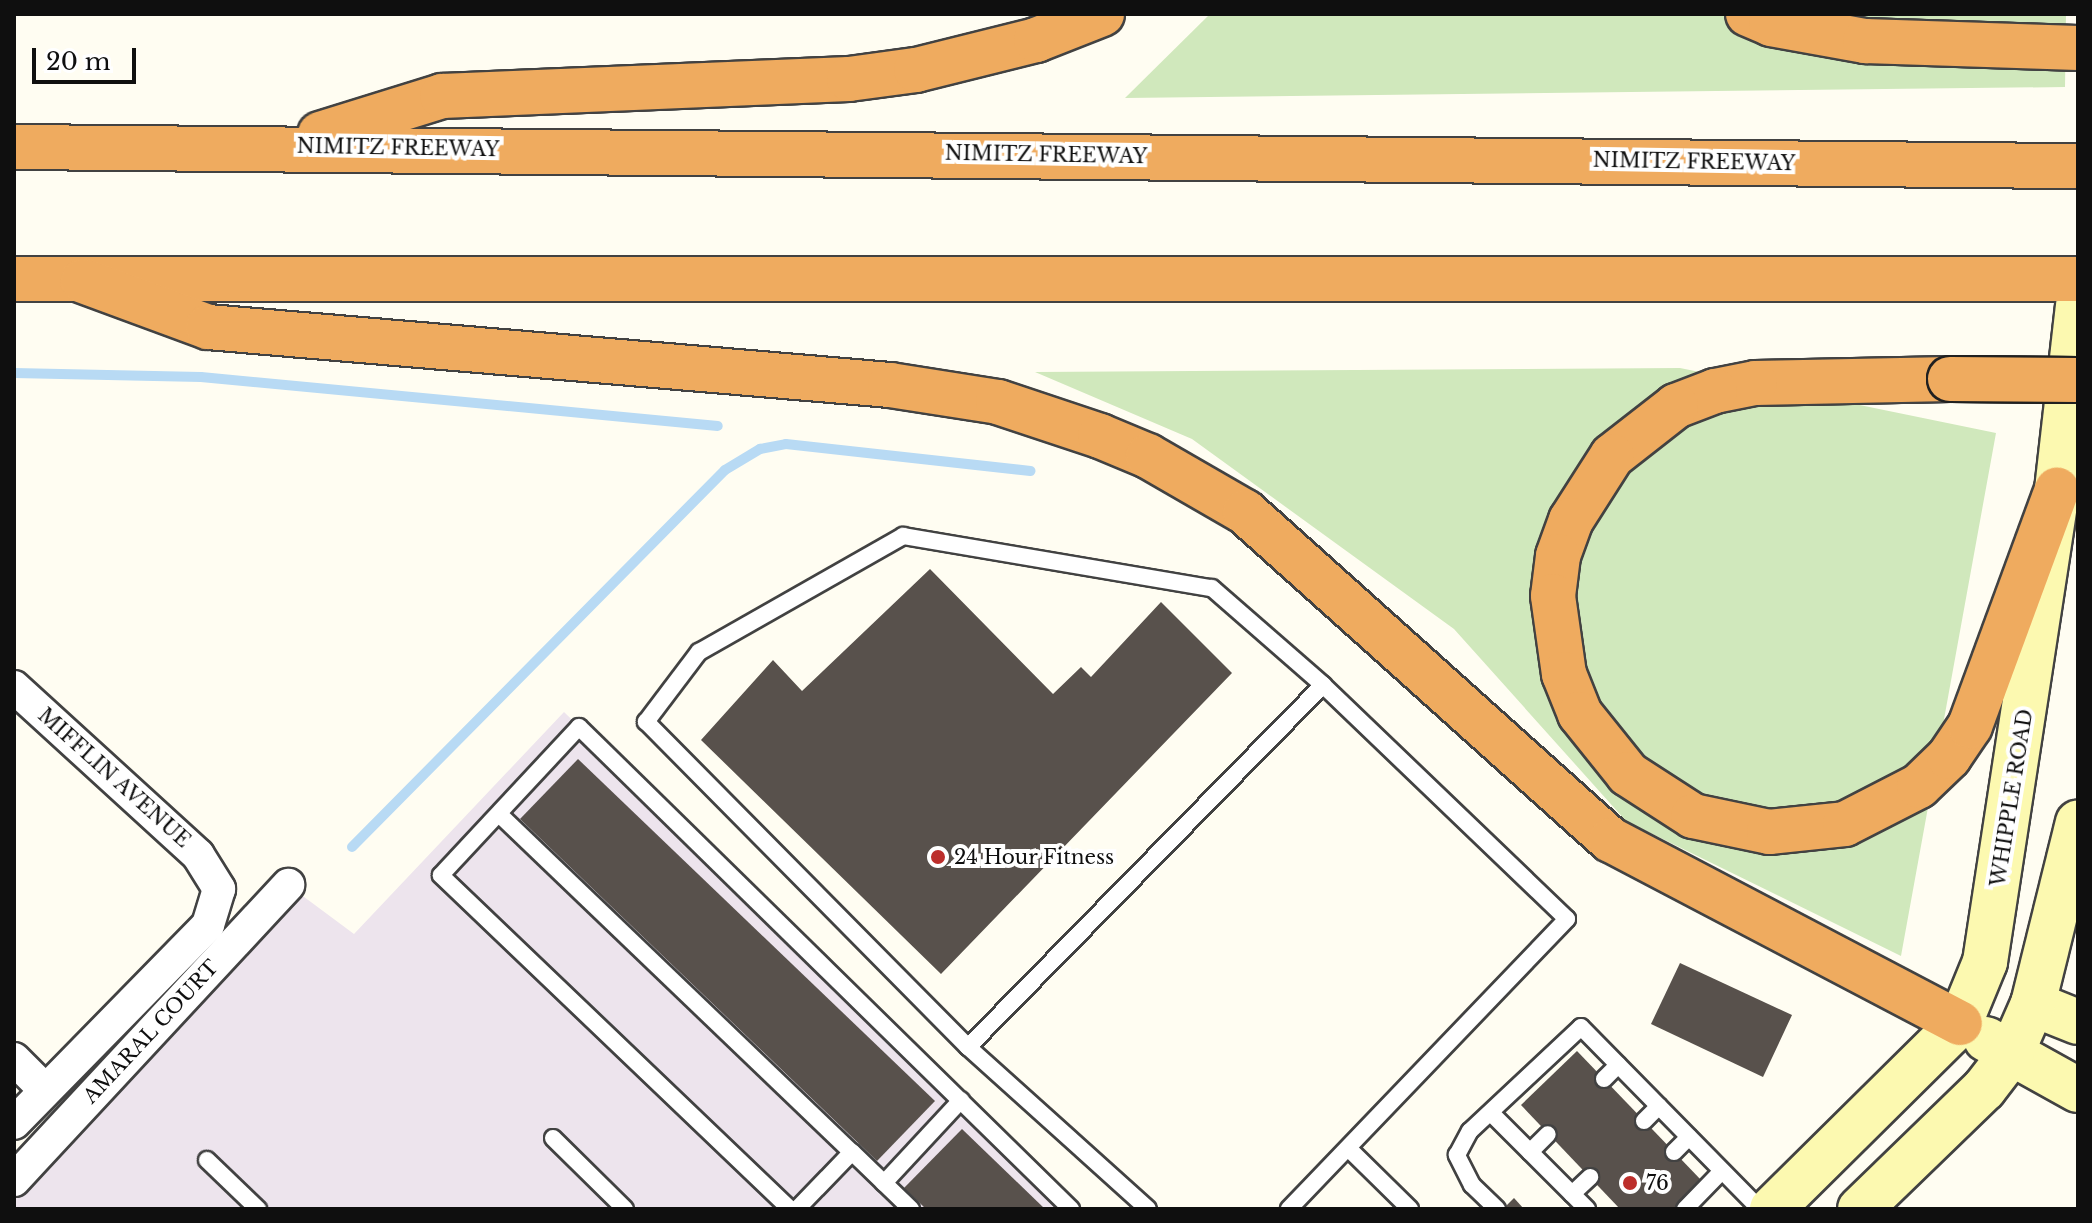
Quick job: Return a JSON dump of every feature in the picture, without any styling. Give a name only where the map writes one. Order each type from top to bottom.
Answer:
[{"type":"highway","points":[[279,146],[442,96],[849,79],[916,70],[1036,40],[1102,14]]},
{"type":"highway","points":[[1748,14],[1829,36],[1998,47],[2078,48]]},
{"type":"highway","name":"NIMITZ FREEWAY","points":[[14,147],[279,146],[2078,166]]},
{"type":"highway","points":[[14,279],[2078,279]]},
{"type":"highway","points":[[83,281],[208,327],[904,387],[998,402],[1100,436],[1174,469],[1245,512],[1611,840],[1960,1023]]},
{"type":"highway","points":[[2057,490],[1970,726],[1949,757],[1919,786],[1845,824],[1769,832],[1693,816],[1628,774],[1602,746],[1575,701],[1556,635],[1553,596],[1558,556],[1571,520],[1612,456],[1653,421],[1715,391],[1755,383],[2078,380]]},
{"type":"main road","name":"WHIPPLE ROAD","points":[[1772,1209],[1960,1023],[1985,962],[2003,864],[2057,490],[2078,305]]},
{"type":"main road","points":[[1860,1209],[1984,1089],[2011,1054],[2033,1004],[2078,822]]},
{"type":"main road","points":[[1960,1023],[2033,1004],[2078,1022]]},
{"type":"main road","points":[[1960,1023],[2078,1090]]},
{"type":"street","name":"MIFFLIN AVENUE","points":[[14,687],[198,855],[219,889],[208,925],[14,1123]]},
{"type":"street","name":"AMARAL COURT","points":[[14,1180],[288,885]]},
{"type":"street","points":[[14,1059],[45,1090]]},
{"type":"lane","points":[[1148,1209],[968,1047],[646,722],[699,652],[903,536],[1212,588],[1323,685],[1567,919],[1289,1209]]},
{"type":"lane","points":[[968,1047],[1323,685]]},
{"type":"lane","points":[[790,1209],[441,875],[579,727],[1071,1209]]},
{"type":"lane","points":[[499,814],[911,1209]]},
{"type":"lane","points":[[1497,1209],[1472,1185],[1457,1155],[1470,1131],[1581,1027],[1760,1209]]},
{"type":"lane","points":[[1604,1079],[1618,1065]]},
{"type":"lane","points":[[884,1183],[961,1100]]},
{"type":"lane","points":[[1644,1121],[1659,1106]]},
{"type":"lane","points":[[1491,1113],[1587,1209]]},
{"type":"lane","points":[[1530,1152],[1548,1134]]},
{"type":"lane","points":[[1674,1152],[1689,1137]]},
{"type":"lane","points":[[553,1138],[625,1209]]},
{"type":"lane","points":[[1348,1148],[1410,1209]]},
{"type":"lane","points":[[797,1209],[852,1152]]},
{"type":"lane","points":[[207,1160],[258,1209]]},
{"type":"lane","points":[[1685,1209],[1722,1171]]},
{"type":"lane","points":[[1572,1194],[1590,1177]]},
{"type":"shaded area","points":[[564,712],[1075,1209],[14,1209],[14,1180],[288,885],[354,934]]},
{"type":"green space","points":[[1210,14],[2066,14],[2065,87],[1125,98]]},
{"type":"green space","points":[[1680,368],[1996,433],[1901,956],[1626,821],[1454,629],[1192,439],[1035,372]]},
{"type":"building","name":"24 Hour Fitness","points":[[930,569],[1053,694],[1081,667],[1091,677],[1161,602],[1232,673],[941,974],[701,740],[773,660],[802,691]]},
{"type":"building","points":[[578,759],[935,1101],[877,1161],[520,819]]},
{"type":"building","points":[[1680,963],[1792,1015],[1763,1077],[1651,1024]]},
{"type":"building","points":[[1577,1051],[1702,1181],[1673,1209],[1620,1209],[1521,1105]]},
{"type":"building","points":[[962,1129],[1045,1209],[926,1209],[904,1188]]},
{"type":"building","points":[[1514,1198],[1524,1209],[1503,1209]]},
{"type":"waterway","points":[[14,373],[201,377],[718,426]]},
{"type":"waterway","points":[[352,847],[725,470],[760,449],[786,444],[1031,471]]},
{"type":"place","name":"24 Hour Fitness","points":[[938,857]]},
{"type":"place","name":"76","points":[[1630,1183]]}]
